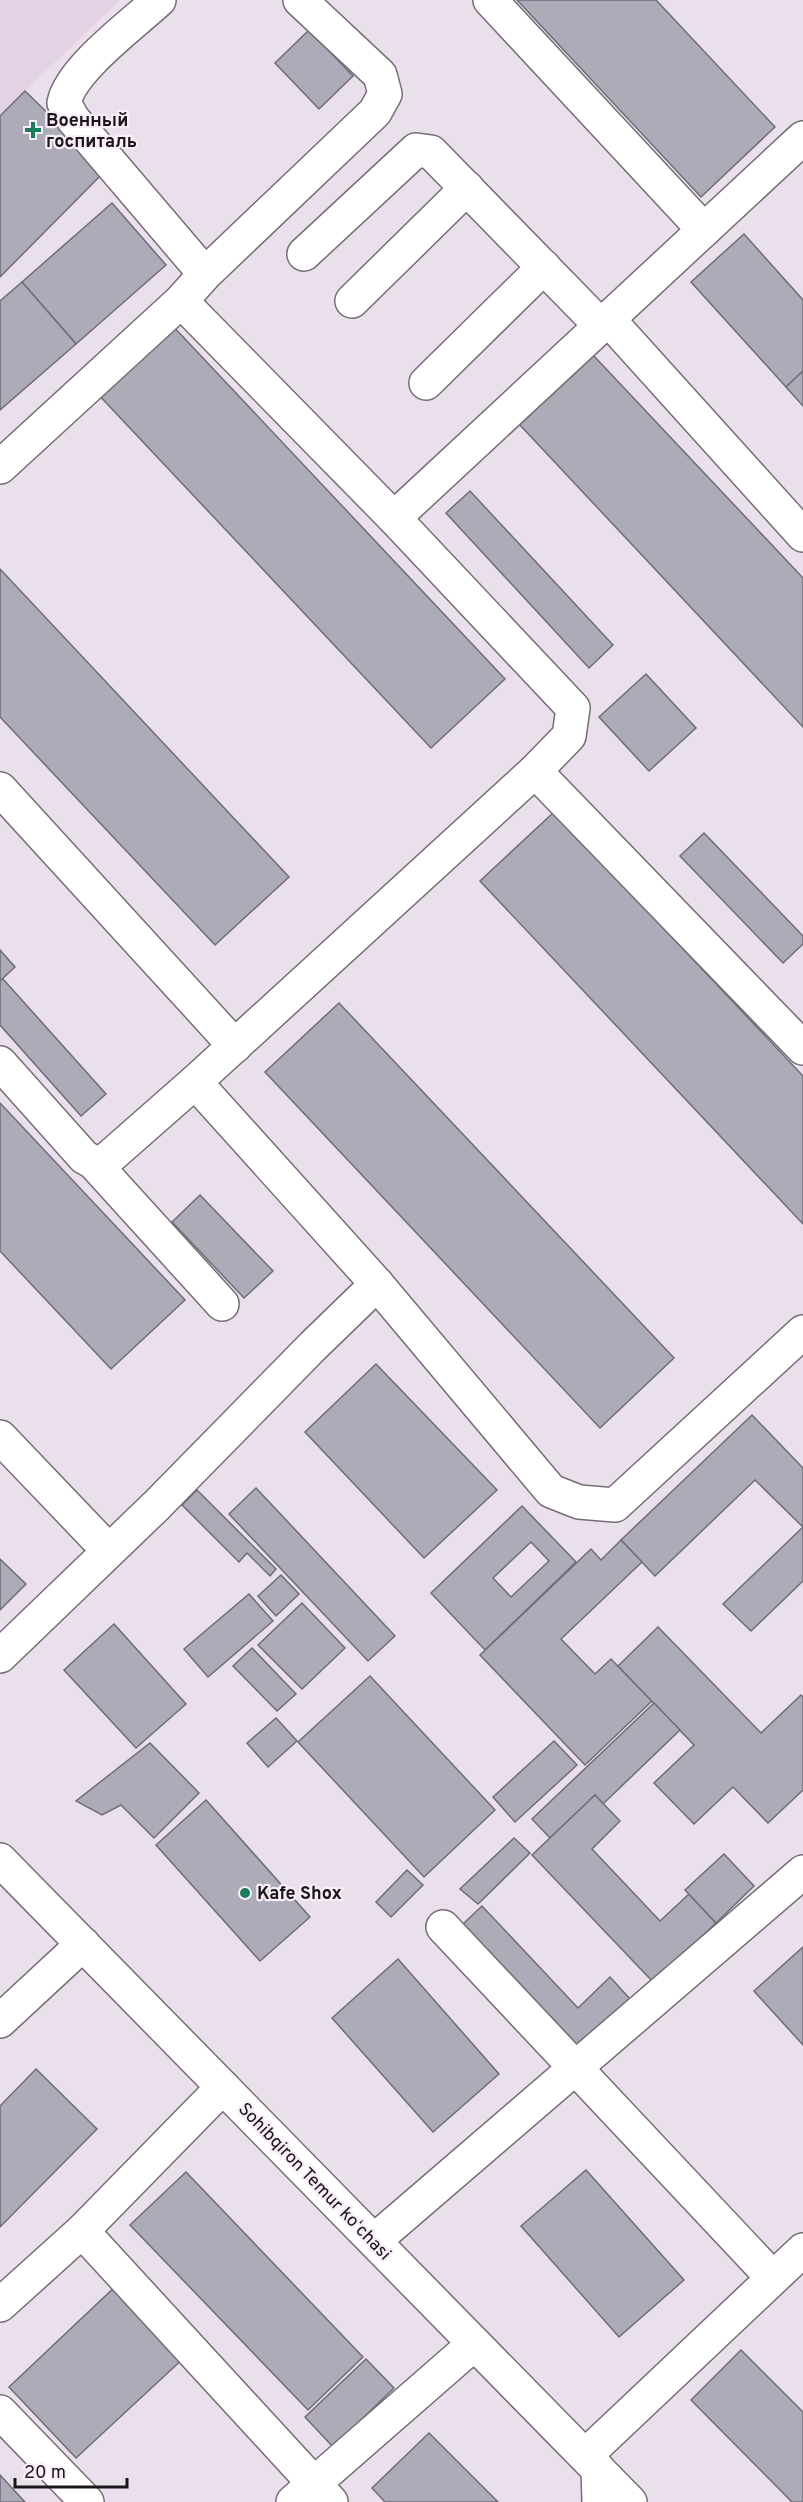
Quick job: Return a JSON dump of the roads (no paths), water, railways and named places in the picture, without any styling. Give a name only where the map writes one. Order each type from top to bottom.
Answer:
[{"type":"main road","points":[[159,0],[83,69],[66,91],[64,103],[73,120],[205,274]]},
{"type":"main road","points":[[0,467],[181,301],[205,274],[375,112],[385,94],[380,75],[300,0]]},
{"type":"main road","points":[[490,0],[704,230]]},
{"type":"main road","points":[[394,518],[803,138]]},
{"type":"main road","points":[[304,254],[416,150],[430,152],[544,267],[605,322],[803,536]]},
{"type":"main road","points":[[351,301],[466,188]]},
{"type":"main road","points":[[426,383],[544,267]]},
{"type":"main road","points":[[93,1162],[104,1162],[195,1082],[535,771],[569,736],[573,708],[394,518],[181,301]]},
{"type":"main road","points":[[535,771],[803,1048]]},
{"type":"main road","points":[[0,789],[235,1046]]},
{"type":"main road","points":[[0,1063],[84,1157],[93,1162],[222,1304]]},
{"type":"main road","points":[[195,1082],[377,1284],[550,1491],[579,1502],[615,1504],[803,1332]]},
{"type":"main road","points":[[0,1656],[110,1551],[377,1284]]},
{"type":"main road","points":[[0,1437],[110,1551]]},
{"type":"main road","name":"Sohibqiron Temur koʻchasi","points":[[0,1860],[630,2502]]},
{"type":"main road","points":[[374,2241],[803,1872]]},
{"type":"main road","points":[[443,1927],[773,2278]]},
{"type":"main road","points":[[0,2021],[83,1944]]},
{"type":"main road","points":[[0,2305],[82,2230],[223,2087]]},
{"type":"main road","points":[[82,2230],[313,2496],[474,2344]]},
{"type":"main road","points":[[598,2502],[591,2463],[803,2250]]},
{"type":"main road","points":[[0,2412],[87,2502]]},
{"type":"place","name":"Военный госпиталь","points":[[33,130]]},
{"type":"place","name":"Kafe Shox","points":[[245,1893]]}]
